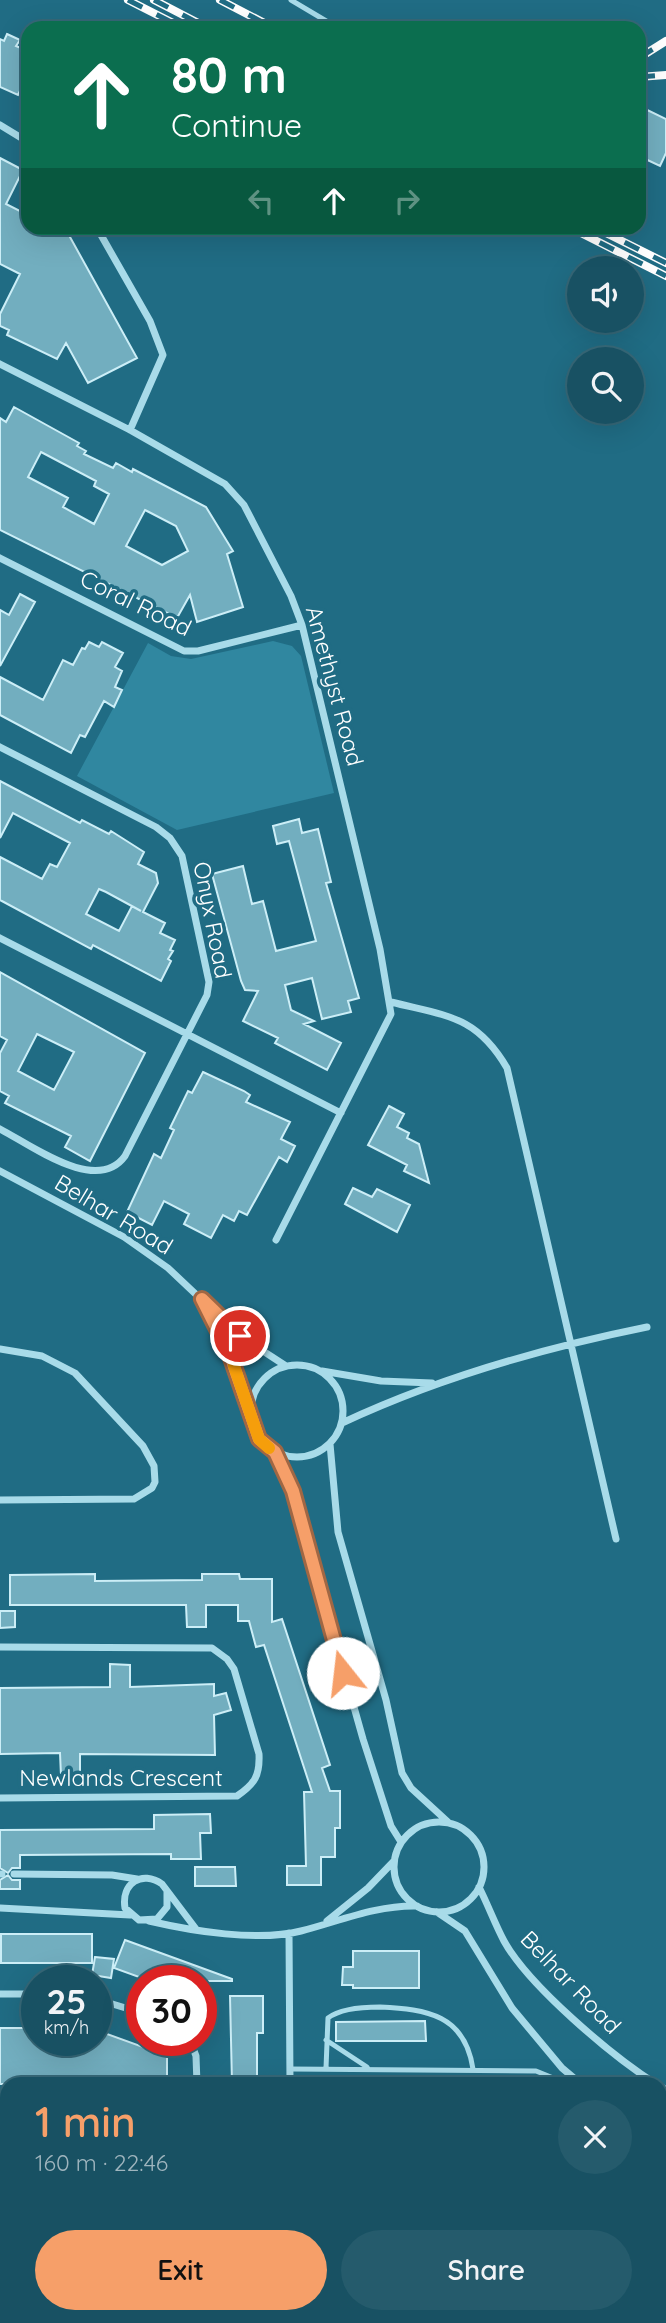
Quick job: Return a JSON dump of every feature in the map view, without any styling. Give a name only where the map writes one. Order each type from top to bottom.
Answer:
[{"type":"street","points":[[0,125],[21,138]]},
{"type":"street","points":[[101,235],[150,321],[163,355],[130,430]]},
{"type":"street","name":"Amethyst Road","points":[[0,363],[215,476],[244,505],[302,625],[391,1002],[389,1022],[276,1240]]},
{"type":"street","name":"Coral Road","points":[[0,558],[184,651],[198,651],[302,625]]},
{"type":"street","name":"Onyx Road","points":[[0,747],[156,827],[174,843],[182,856],[209,982],[207,995],[125,1156],[110,1169],[84,1172],[0,1129]]},
{"type":"street","points":[[0,938],[341,1113]]},
{"type":"street","points":[[391,1002],[463,1020],[492,1043],[507,1068],[616,1539]]},
{"type":"street","name":"Belhar Road","points":[[0,1171],[124,1237],[168,1268],[240,1336],[286,1366]]},
{"type":"street","name":"Belhar Road","points":[[202,1299],[230,1355],[250,1410]]},
{"type":"street","points":[[342,1423],[436,1384],[572,1342],[647,1327]]},
{"type":"street","points":[[0,1349],[28,1351],[75,1373],[143,1446],[156,1474],[152,1488],[134,1499],[0,1500]]},
{"type":"street","points":[[321,1371],[340,1393],[342,1423],[330,1444],[314,1455],[294,1458],[275,1452],[259,1439],[250,1410],[257,1387],[275,1370],[304,1365],[321,1371],[381,1381],[436,1384]]},
{"type":"street","points":[[330,1444],[338,1532],[386,1700],[402,1773],[411,1787],[448,1822],[474,1837],[482,1852],[484,1870],[480,1887],[470,1899],[457,1908],[437,1912]]},
{"type":"street","points":[[275,1452],[293,1491],[359,1726],[391,1826],[401,1842]]},
{"type":"street","name":"Newlands Crescent","points":[[0,1647],[212,1648],[228,1659],[234,1670],[259,1754],[260,1769],[257,1778],[237,1796],[0,1798]]},
{"type":"street","points":[[417,1906],[403,1895],[395,1879],[394,1861],[401,1842],[412,1830],[427,1823],[448,1822]]},
{"type":"street","points":[[324,1924],[368,1888],[394,1861]]},
{"type":"street","points":[[14,1874],[155,1879],[196,1929]]},
{"type":"street","points":[[138,1879],[125,1891],[125,1908],[139,1920],[230,1933],[289,1933],[382,1907],[417,1906],[437,1912],[465,1931],[512,2008],[573,2077]]},
{"type":"street","name":"Belhar Road","points":[[480,1887],[505,1943],[542,1987],[601,2044],[647,2077]]},
{"type":"street","points":[[149,1921],[163,1914],[167,1907],[167,1892]]},
{"type":"street","points":[[0,1908],[130,1914]]},
{"type":"street","points":[[289,1933],[290,2077]]},
{"type":"street","points":[[0,1994],[21,1994]]},
{"type":"street","points":[[196,2056],[197,2077]]},
{"type":"lane","points":[[294,1],[327,21]]},
{"type":"lane","points":[[326,2068],[328,2018],[342,2011],[373,2007],[416,2009],[434,2013],[456,2030],[471,2058],[473,2069]]},
{"type":"lane","points":[[326,2040],[337,2050],[368,2068]]},
{"type":"lane","points":[[290,2069],[473,2069],[536,2071],[551,2077]]},
{"type":"shaded area","points":[[273,641],[292,646],[301,656],[334,793],[177,830],[77,776],[148,643],[171,656],[191,659]]},
{"type":"building","points":[[7,34],[20,40],[16,46],[21,48],[21,89],[18,95],[0,87],[0,39],[4,41]]},
{"type":"building","points":[[646,109],[666,119],[666,153],[660,166],[646,159]]},
{"type":"building","points":[[0,158],[21,169],[6,204],[21,212],[21,235],[69,235],[137,358],[88,383],[66,343],[57,359],[7,335],[9,330],[0,326],[0,314],[20,274],[0,264]]},
{"type":"building","points":[[14,407],[79,443],[77,446],[86,451],[84,454],[113,468],[116,463],[132,472],[133,469],[206,507],[233,551],[227,554],[243,607],[197,622],[190,595],[177,618],[0,530],[0,418],[6,422]],"holes":[[[41,452],[96,481],[94,486],[109,494],[94,524],[63,507],[68,498],[28,477]],[[145,510],[176,526],[188,551],[162,565],[126,546]]]},
{"type":"building","points":[[20,594],[35,602],[0,666],[0,610],[9,615]]},
{"type":"building","points":[[89,642],[99,647],[102,642],[123,653],[115,667],[122,671],[115,687],[122,690],[114,707],[104,701],[85,737],[80,735],[71,753],[0,715],[0,677],[43,700],[63,660],[73,665],[82,648],[85,649]]},
{"type":"building","points":[[0,781],[80,823],[82,820],[109,834],[111,831],[144,852],[138,864],[156,873],[158,883],[143,912],[165,923],[160,933],[175,940],[168,959],[171,961],[161,981],[93,945],[91,949],[0,900],[0,857],[42,879],[50,864],[57,867],[70,843],[13,813],[0,838]],"holes":[[[99,889],[132,906],[119,931],[86,914]]]},
{"type":"building","points":[[299,819],[302,833],[318,829],[331,882],[326,883],[359,998],[348,1001],[351,1012],[322,1019],[312,978],[285,985],[291,1010],[314,1021],[304,1024],[341,1043],[327,1070],[275,1043],[278,1038],[243,1021],[258,991],[245,990],[241,981],[212,874],[243,866],[252,904],[263,901],[276,951],[316,941],[289,841],[277,844],[273,826]]},
{"type":"building","points":[[0,972],[145,1053],[90,1161],[65,1147],[71,1136],[5,1103],[9,1096],[0,1091],[0,1053],[7,1040],[0,1036]],"holes":[[[37,1034],[74,1052],[54,1090],[18,1071]]]},
{"type":"building","points":[[203,1072],[250,1095],[246,1102],[290,1122],[281,1139],[295,1146],[287,1162],[279,1157],[247,1215],[239,1211],[234,1221],[223,1215],[211,1238],[184,1224],[189,1214],[164,1201],[152,1225],[127,1212],[154,1154],[161,1158],[174,1130],[170,1128],[188,1091],[192,1093]]},
{"type":"building","points":[[389,1106],[404,1114],[397,1127],[409,1133],[407,1138],[419,1144],[429,1183],[404,1171],[407,1165],[368,1145]]},
{"type":"building","points":[[353,1188],[372,1197],[377,1189],[410,1205],[397,1232],[345,1204]]},
{"type":"building","points":[[95,1574],[95,1581],[202,1580],[202,1574],[239,1574],[240,1579],[272,1579],[272,1622],[282,1619],[330,1765],[322,1768],[330,1791],[340,1791],[340,1828],[335,1828],[335,1857],[321,1857],[321,1885],[287,1885],[287,1866],[306,1866],[304,1792],[312,1792],[264,1645],[256,1647],[249,1621],[238,1621],[238,1605],[206,1605],[206,1627],[187,1627],[186,1605],[10,1605],[10,1575]]},
{"type":"building","points":[[0,1611],[15,1611],[15,1627],[0,1628]]},
{"type":"building","points":[[110,1664],[130,1665],[130,1687],[214,1684],[214,1696],[226,1693],[231,1710],[214,1715],[215,1755],[80,1754],[80,1776],[61,1776],[60,1753],[0,1754],[0,1688],[110,1687]]},
{"type":"building","points":[[210,1814],[211,1833],[200,1833],[201,1859],[171,1859],[171,1854],[20,1855],[20,1868],[12,1868],[8,1873],[0,1868],[0,1830],[154,1829],[154,1815]]},
{"type":"building","points":[[195,1867],[235,1867],[236,1886],[195,1886]]},
{"type":"building","points":[[8,1875],[12,1880],[20,1880],[20,1889],[0,1889],[0,1880]]},
{"type":"building","points":[[1,1934],[92,1934],[92,1963],[1,1963]]},
{"type":"building","points":[[125,1940],[194,1965],[126,1965],[126,1972],[114,1968]]},
{"type":"building","points":[[353,1951],[419,1951],[419,1988],[353,1988],[353,1985],[342,1985],[343,1967],[353,1967]]},
{"type":"building","points":[[95,1957],[114,1959],[112,1972],[112,1965],[94,1965]]},
{"type":"building","points":[[217,1974],[232,1979],[217,1981]]},
{"type":"building","points":[[230,1996],[263,1996],[263,2033],[257,2033],[257,2077],[232,2077]]},
{"type":"building","points":[[425,2021],[426,2041],[336,2041],[336,2022]]},
{"type":"building","points":[[0,2028],[21,2028],[21,2056],[112,2056],[112,2036],[126,2041],[126,2056],[167,2056],[167,2077],[0,2077]]},
{"type":"railway","points":[[128,0],[169,21]]},
{"type":"railway","points":[[154,0],[194,21]]},
{"type":"railway","points":[[220,0],[260,21]]},
{"type":"railway","points":[[646,54],[666,41]]},
{"type":"railway","points":[[646,76],[666,75]]},
{"type":"railway","points":[[585,235],[666,276]]},
{"type":"railway","points":[[610,235],[666,263]]},
{"type":"slow traffic","points":[[234,1366],[250,1410],[250,1419],[259,1439],[269,1448]]},
{"type":"route","points":[[240,1336],[202,1299],[230,1355],[259,1439],[275,1452],[293,1491],[343,1673]]}]
